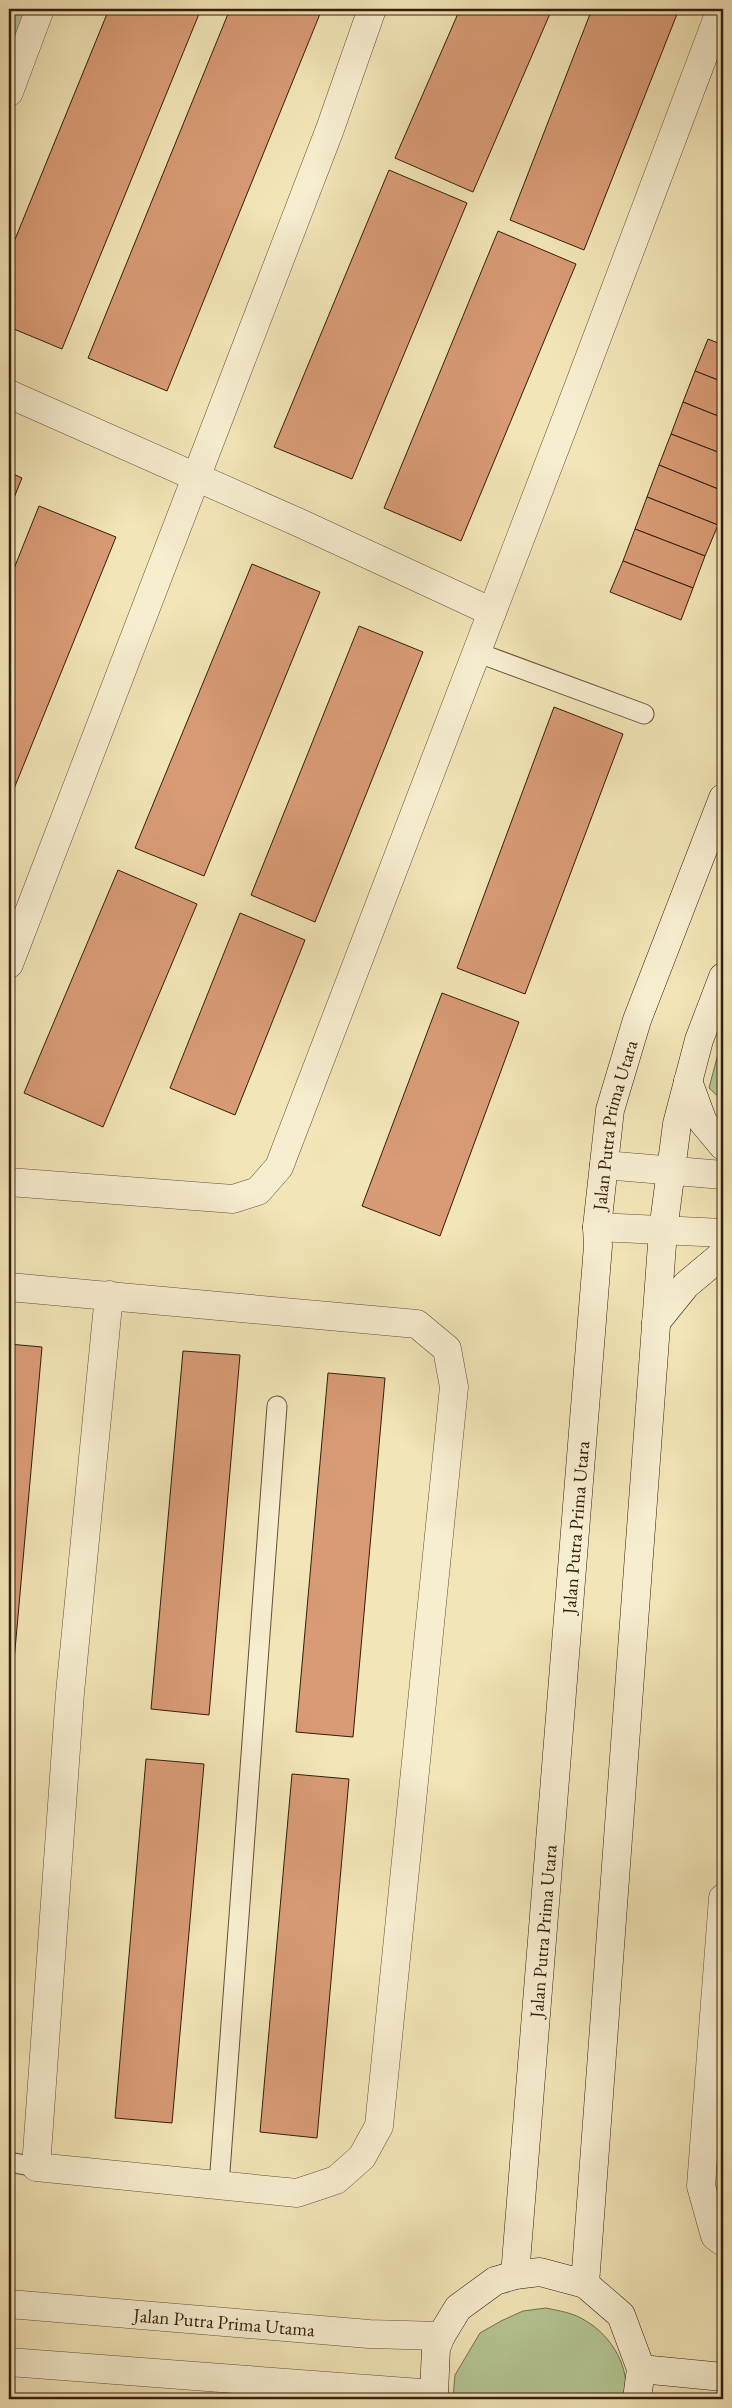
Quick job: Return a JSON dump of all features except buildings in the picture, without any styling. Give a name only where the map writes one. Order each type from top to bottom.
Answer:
[{"type":"street","points":[[9,92],[40,9]]},
{"type":"street","points":[[9,964],[330,129],[372,9]]},
{"type":"street","points":[[9,1182],[233,1199],[258,1191],[279,1167],[721,9]]},
{"type":"street","points":[[9,394],[492,612]]},
{"type":"street","name":"Jalan Putra Prima Utara","points":[[514,2275],[598,1227],[610,1110],[637,1020],[723,798]]},
{"type":"street","points":[[585,2284],[663,1231],[670,1171],[688,1081],[698,1040],[723,977]]},
{"type":"street","points":[[688,1081],[703,1122],[723,1146]]},
{"type":"street","points":[[604,1165],[723,1174]]},
{"type":"street","points":[[598,1227],[723,1233]]},
{"type":"street","points":[[656,1322],[686,1285],[723,1254]]},
{"type":"street","points":[[9,1287],[109,1294],[417,1324],[447,1349],[454,1387],[379,2126],[362,2157],[336,2180],[297,2193],[36,2167],[70,1693],[109,1294]]},
{"type":"street","points":[[723,1898],[700,2186],[715,2236],[723,2242]]},
{"type":"street","points":[[9,2362],[435,2396],[436,2348],[458,2308],[495,2281],[514,2275],[540,2272],[585,2284],[621,2315],[642,2369],[637,2399]]},
{"type":"street","name":"Jalan Putra Prima Utama","points":[[9,2304],[368,2334],[441,2336]]},
{"type":"street","points":[[642,2369],[723,2377]]},
{"type":"lane","points":[[476,652],[644,714]]},
{"type":"lane","points":[[219,2185],[277,1406]]},
{"type":"lane","points":[[9,2162],[36,2167]]},
{"type":"green space","points":[[9,9],[26,9],[9,54]]},
{"type":"green space","points":[[723,1035],[723,1101],[709,1088]]},
{"type":"green space","points":[[546,2308],[577,2316],[604,2335],[618,2355],[622,2366],[626,2388],[624,2399],[453,2399],[455,2375],[480,2333],[523,2311]]}]
